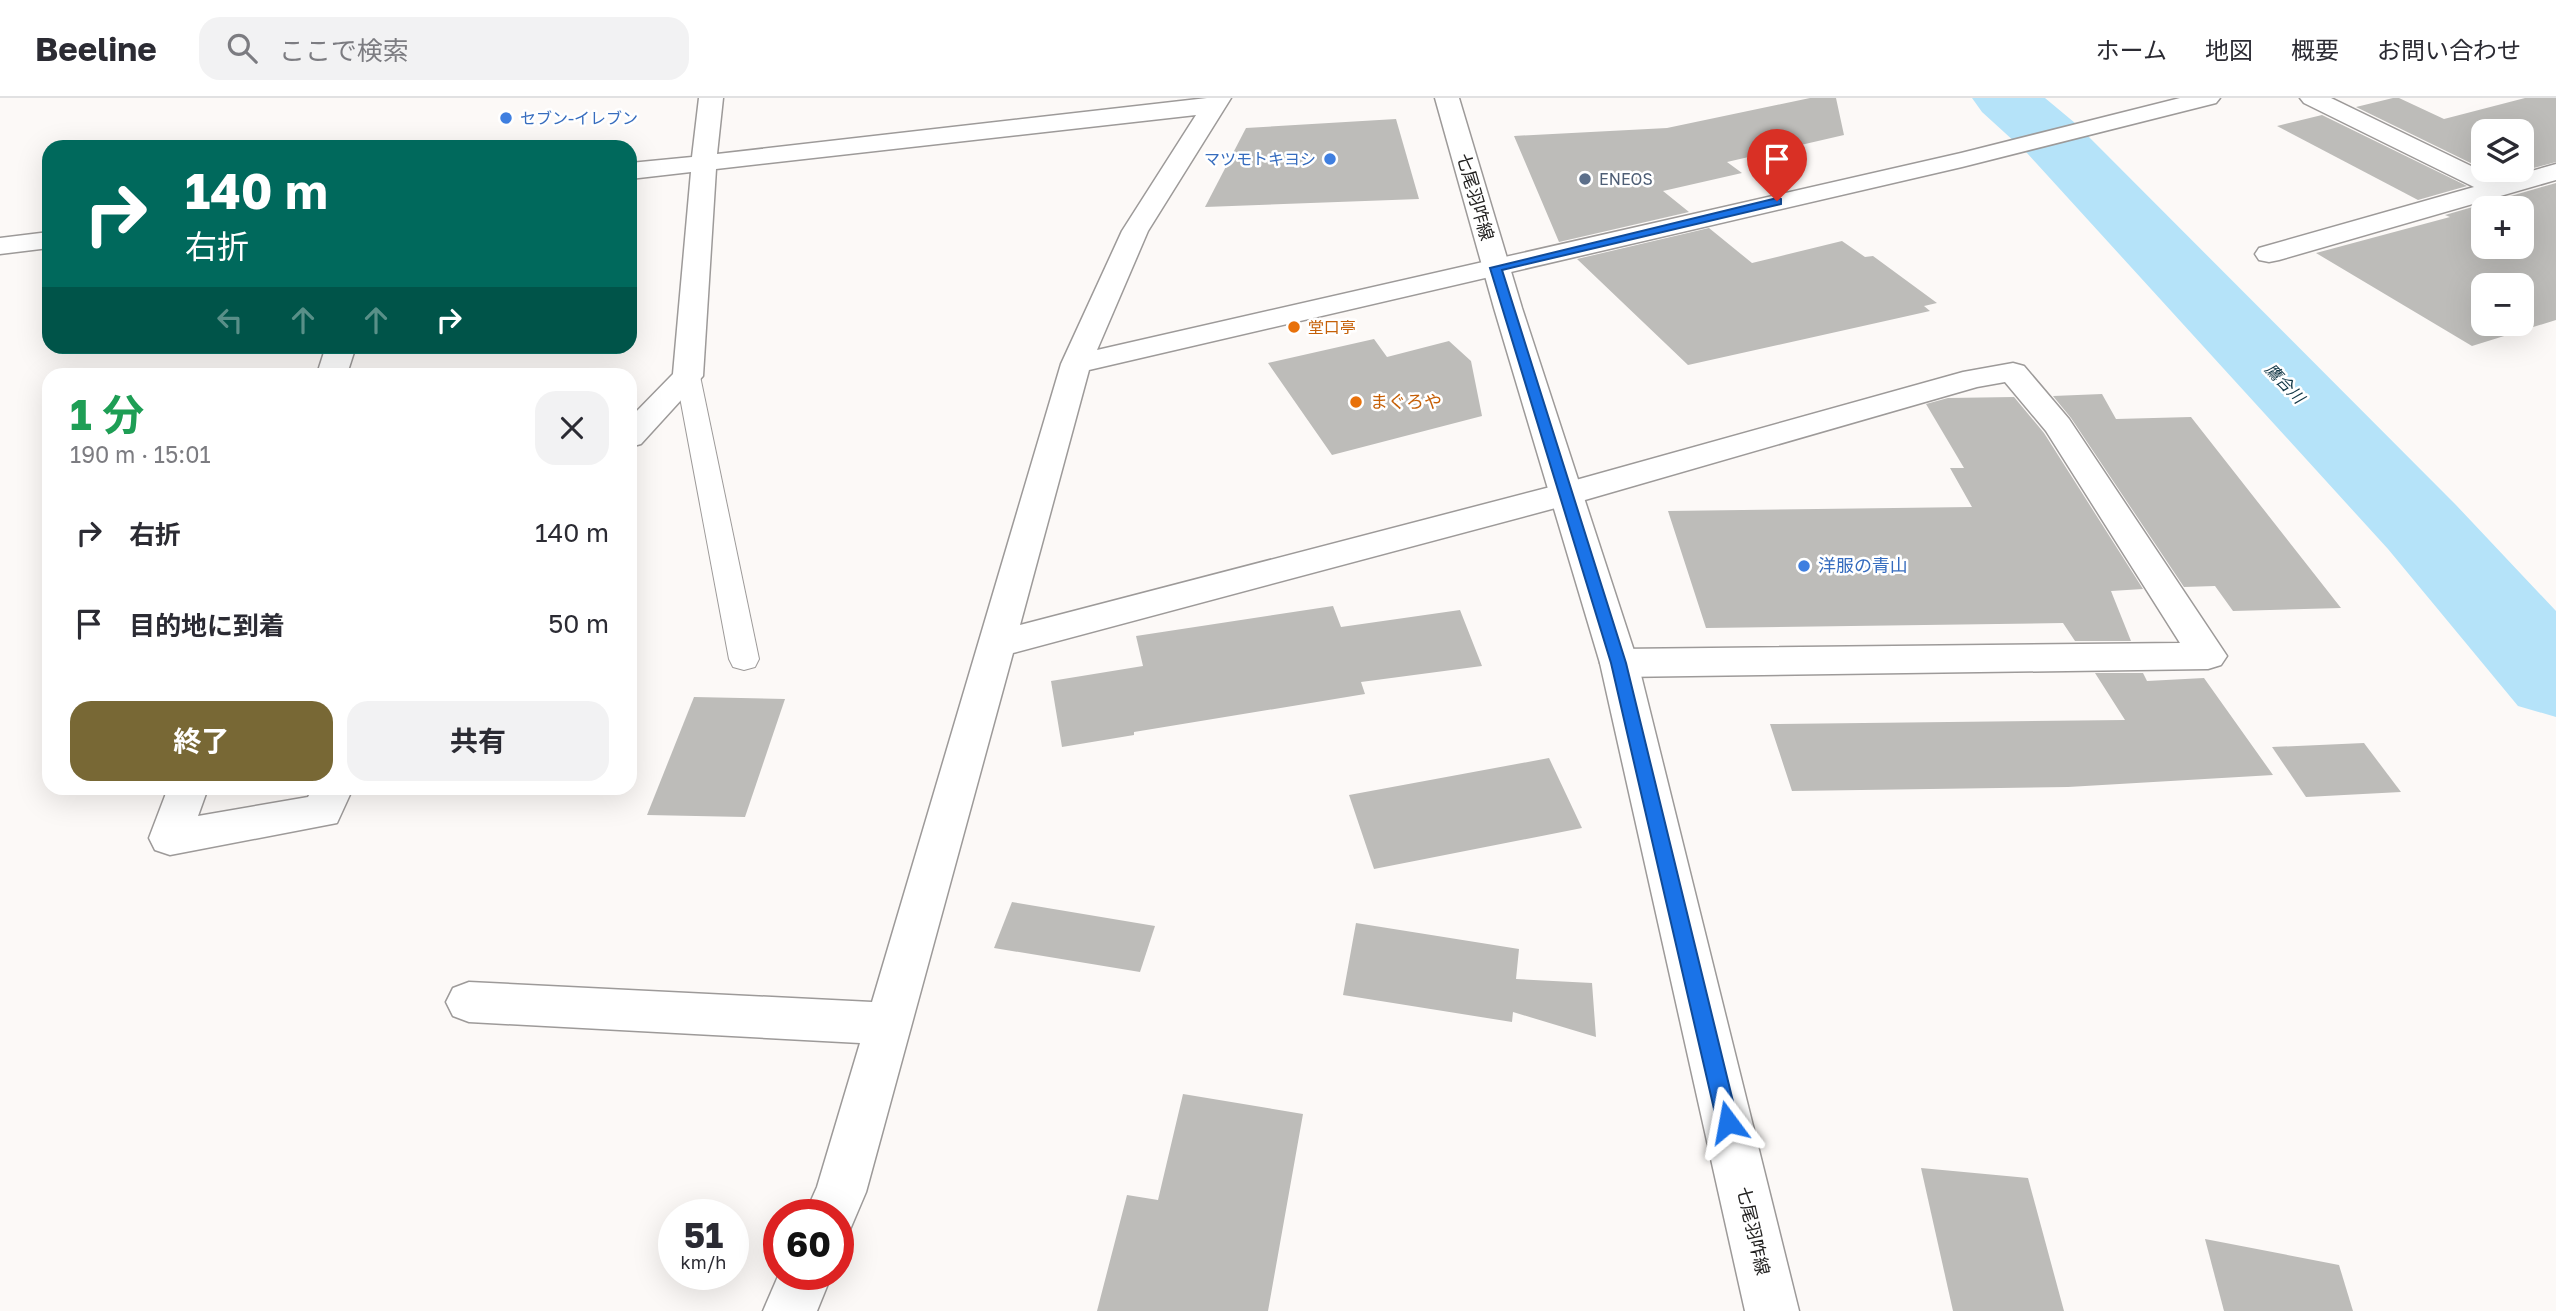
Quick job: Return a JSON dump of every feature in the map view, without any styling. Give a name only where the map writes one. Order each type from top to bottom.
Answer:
[{"type":"street","points":[[637,430],[688,376],[711,98]]},
{"type":"street","name":"七尾羽咋線","points":[[1447,98],[1496,268],[1619,663],[1772,1311]]},
{"type":"street","points":[[1076,364],[1496,268],[1592,243],[1962,160],[2208,98]]},
{"type":"street","points":[[2312,98],[2498,189]]},
{"type":"street","points":[[637,170],[1217,102]]},
{"type":"street","points":[[838,1199],[1076,364],[1135,231],[1217,102]]},
{"type":"street","points":[[2269,254],[2556,172]]},
{"type":"street","points":[[0,246],[42,241]]},
{"type":"street","points":[[997,644],[1566,494],[1974,378],[2013,372],[2058,426],[2208,656],[1619,663]]},
{"type":"street","points":[[185,795],[170,838],[322,811],[330,795]]},
{"type":"street","points":[[469,1002],[889,1024]]},
{"type":"street","points":[[790,1311],[799,1290]]},
{"type":"lane","points":[[688,376],[744,659]]},
{"type":"building","points":[[1810,98],[1836,98],[1844,135],[1727,162],[1742,173],[1663,191],[1689,212],[1559,242],[1514,136],[1667,128]]},
{"type":"building","points":[[2399,98],[2444,119],[2525,98],[2556,98],[2556,162],[2534,168],[2534,119],[2471,119],[2471,163],[2356,107]]},
{"type":"building","points":[[2322,115],[2467,186],[2418,200],[2277,126]]},
{"type":"building","points":[[1396,119],[1419,199],[1205,207],[1246,128]]},
{"type":"building","points":[[2556,183],[2556,320],[2534,327],[2534,273],[2471,273],[2471,336],[2504,336],[2472,346],[2316,253],[2450,217],[2445,215],[2471,208],[2471,259],[2534,259],[2534,196],[2511,196]]},
{"type":"building","points":[[1709,228],[1752,263],[1842,241],[1865,257],[1873,256],[1937,303],[1924,306],[1930,311],[1688,365],[1577,259]]},
{"type":"building","points":[[1374,339],[1387,357],[1449,341],[1471,361],[1482,416],[1332,455],[1268,363]]},
{"type":"building","points":[[2102,394],[2116,419],[2191,417],[2341,608],[2233,611],[2215,586],[2184,587],[2071,418],[2053,396]]},
{"type":"building","points":[[2014,397],[2044,433],[2143,589],[2111,591],[2131,641],[2075,641],[2063,623],[1706,628],[1668,511],[1972,507],[1950,468],[1964,468],[1926,404],[1948,398]]},
{"type":"building","points":[[1333,606],[1341,627],[1460,610],[1482,666],[1361,682],[1365,694],[1134,732],[1134,735],[1062,747],[1051,681],[1143,666],[1136,636]]},
{"type":"building","points":[[2095,673],[2143,673],[2147,681],[2204,678],[2273,775],[2068,787],[1792,791],[1770,724],[2125,720]]},
{"type":"building","points":[[694,697],[785,699],[745,817],[647,815]]},
{"type":"building","points":[[2364,743],[2401,792],[2306,797],[2272,747]]},
{"type":"building","points":[[1549,758],[1582,828],[1374,869],[1349,795]]},
{"type":"building","points":[[1012,902],[1155,926],[1140,972],[994,948]]},
{"type":"building","points":[[1356,923],[1519,949],[1516,979],[1592,983],[1596,1037],[1513,1012],[1512,1022],[1343,995]]},
{"type":"building","points":[[1183,1094],[1303,1114],[1268,1311],[1097,1311],[1127,1195],[1158,1200]]},
{"type":"building","points":[[1921,1168],[2028,1178],[2064,1311],[1953,1311]]},
{"type":"building","points":[[2205,1239],[2339,1265],[2353,1311],[2224,1311]]},
{"type":"waterway","name":"鷹合川","points":[[2005,98],[2051,138],[2422,527],[2556,678]]},
{"type":"place","name":"セブン-イレブン","points":[[506,118]]},
{"type":"place","name":"マツモトキヨシ","points":[[1330,159]]},
{"type":"place","name":"ENEOS","points":[[1585,179]]},
{"type":"place","name":"堂口亭","points":[[1294,327]]},
{"type":"place","name":"まぐろや","points":[[1356,402]]},
{"type":"place","name":"洋服の青山","points":[[1804,566]]},
{"type":"route","points":[[1728,1122],[1619,663],[1496,268],[1777,201]]}]
